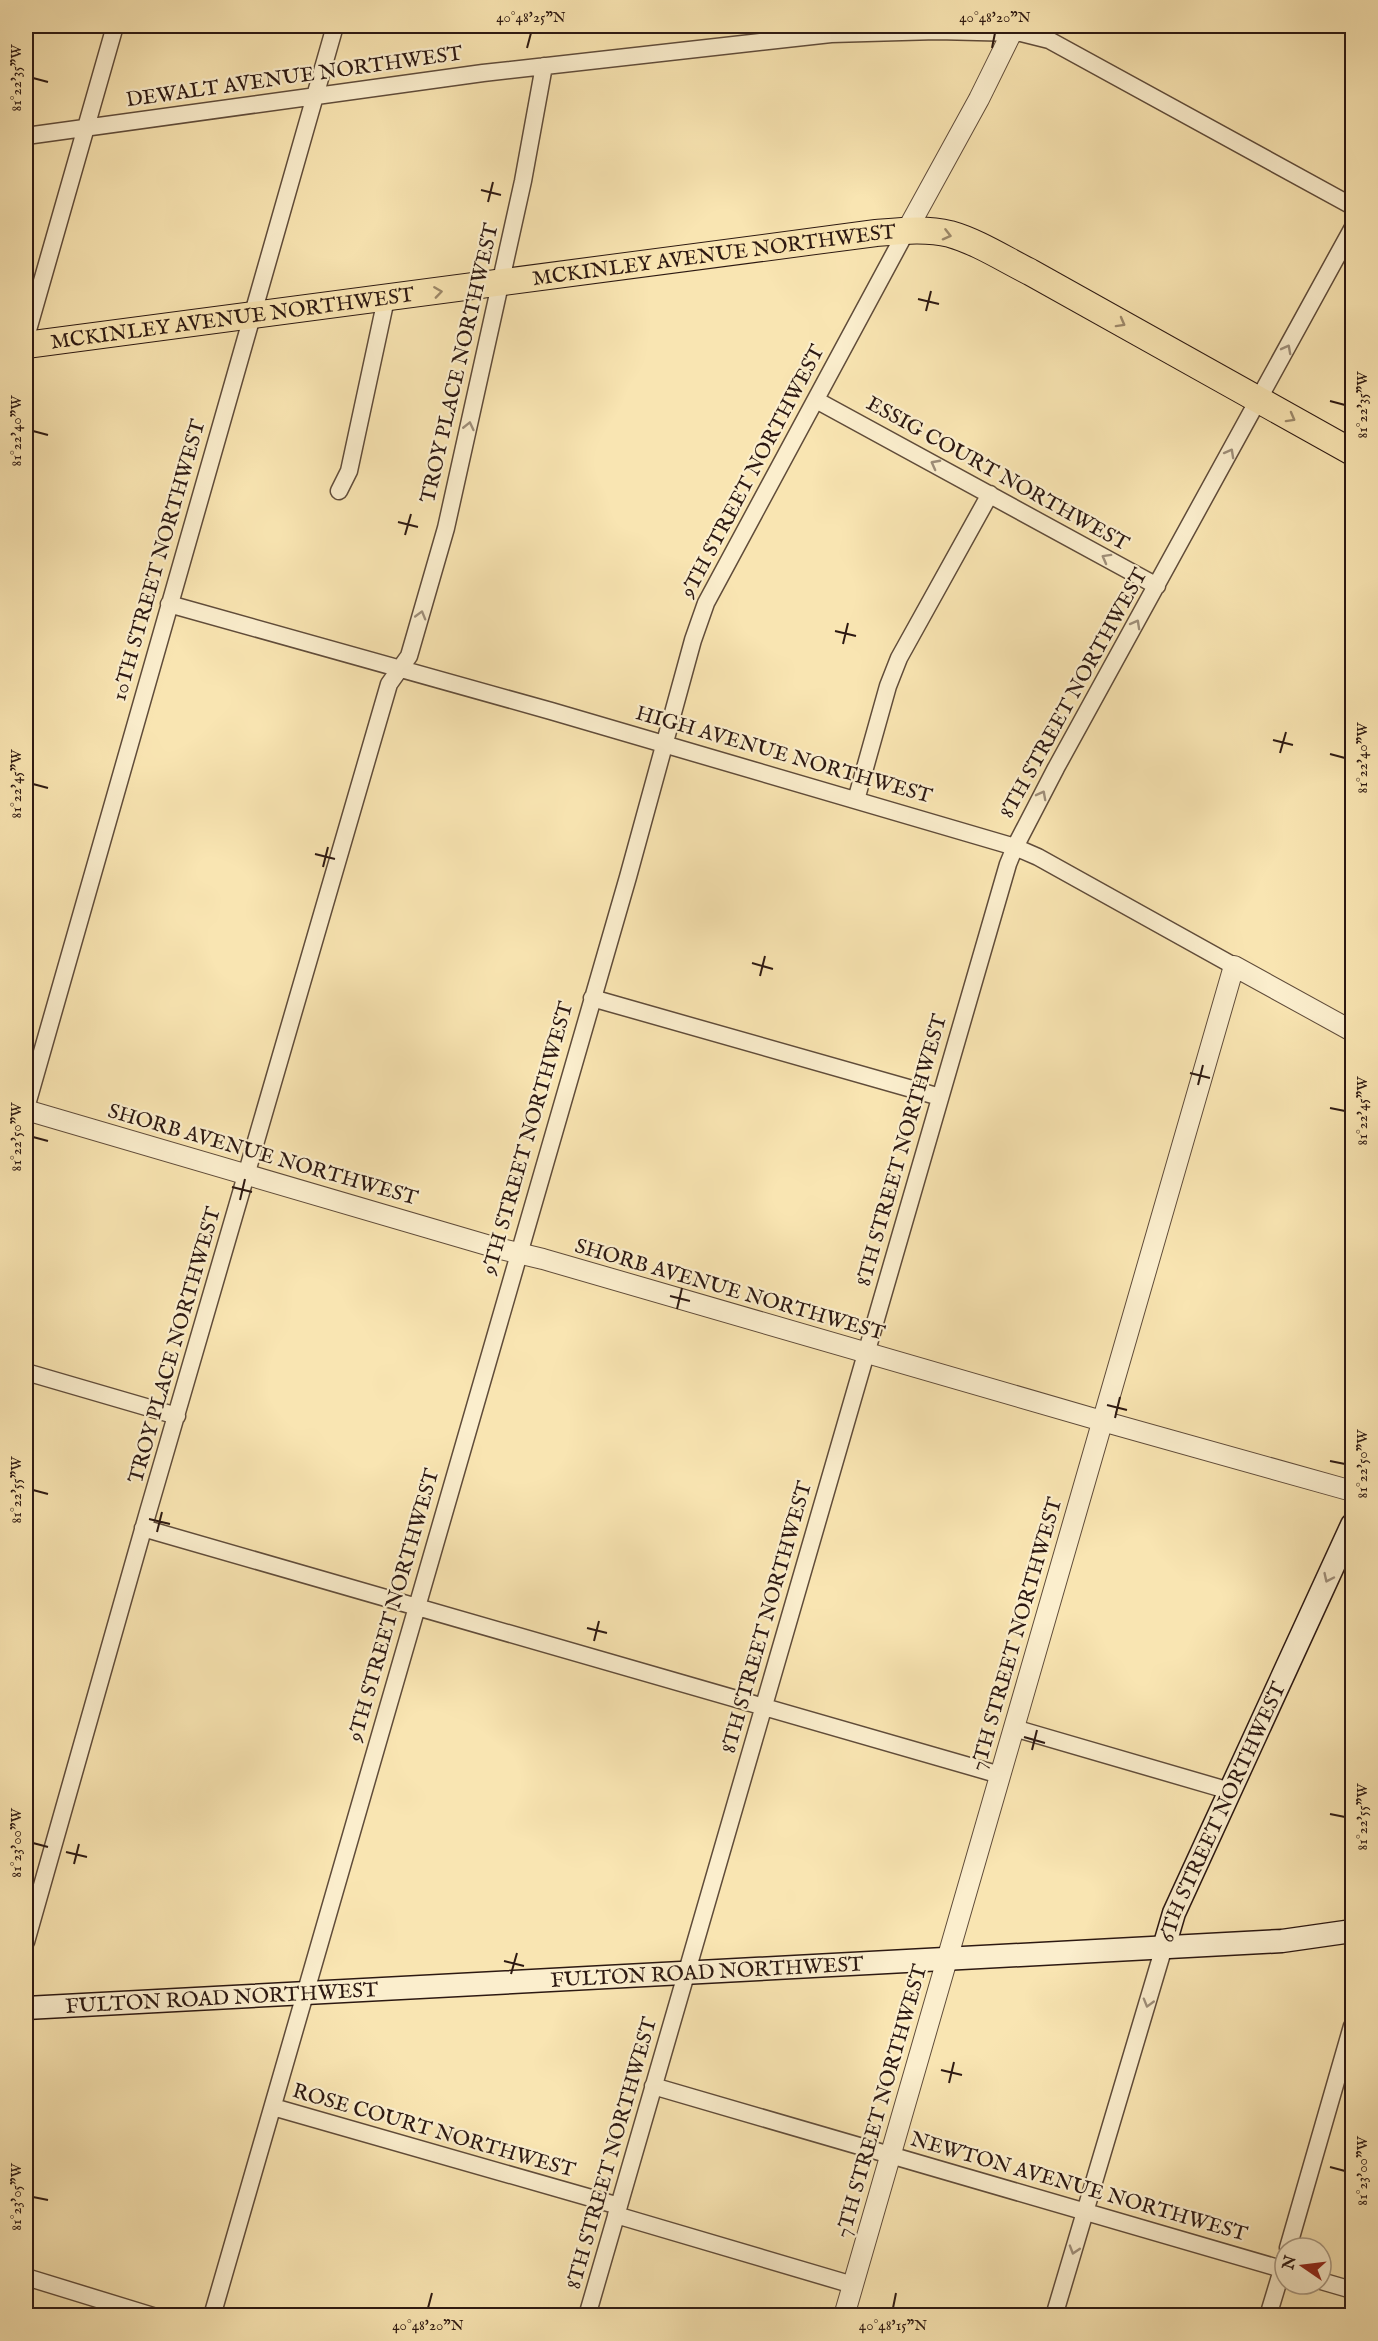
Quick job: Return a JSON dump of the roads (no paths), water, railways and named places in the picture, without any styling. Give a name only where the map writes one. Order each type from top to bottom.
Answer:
[{"type":"main road","name":"MCKINLEY AVENUE NORTHWEST","points":[[26,345],[907,230],[951,235],[978,245],[1353,452]]},
{"type":"main road","name":"6TH STREET NORTHWEST","points":[[1164,1947],[1174,1913],[1353,1525]]},
{"type":"main road","name":"FULTON ROAD NORTHWEST","points":[[26,2008],[1282,1941],[1353,1931]]},
{"type":"street","points":[[26,338],[115,26]]},
{"type":"street","name":"10TH STREET NORTHWEST","points":[[26,1109],[335,26]]},
{"type":"street","name":"DEWALT AVENUE NORTHWEST","points":[[26,136],[544,66],[831,34],[1013,29],[1049,40],[1353,207]]},
{"type":"street","name":"9TH STREET NORTHWEST","points":[[212,2316],[418,1607],[693,640],[706,603],[979,99],[1013,29]]},
{"type":"street","name":"TROY PLACE NORTHWEST","points":[[26,1942],[143,1528],[389,684],[409,656],[446,528],[523,181],[544,66]]},
{"type":"street","name":"8TH STREET NORTHWEST","points":[[587,2316],[865,1353],[1015,847],[1353,229]]},
{"type":"street","points":[[339,491],[349,471],[387,299]]},
{"type":"street","name":"ESSIG COURT NORTHWEST","points":[[816,400],[1157,586]]},
{"type":"street","points":[[856,801],[888,686],[899,658],[990,494]]},
{"type":"street","name":"HIGH AVENUE NORTHWEST","points":[[169,604],[665,744],[1015,847],[1048,862],[1353,1031]]},
{"type":"street","name":"7TH STREET NORTHWEST","points":[[844,2316],[1234,966]]},
{"type":"street","points":[[592,998],[940,1097]]},
{"type":"street","name":"SHORB AVENUE NORTHWEST","points":[[26,1109],[865,1353],[1353,1491]]},
{"type":"street","points":[[26,1372],[177,1416]]},
{"type":"street","points":[[143,1528],[1000,1775]]},
{"type":"street","points":[[1014,1728],[1230,1791]]},
{"type":"street","name":"6TH STREET NORTHWEST","points":[[1054,2316],[1164,1947]]},
{"type":"street","points":[[1292,2236],[1353,2026]]},
{"type":"street","name":"NEWTON AVENUE NORTHWEST","points":[[653,2086],[1273,2263]]},
{"type":"street","name":"ROSE COURT NORTHWEST","points":[[273,2107],[853,2285]]},
{"type":"street","points":[[26,2277],[153,2316]]},
{"type":"street","points":[[1333,2284],[1353,2290]]},
{"type":"street","points":[[1268,2316],[1274,2296]]}]
